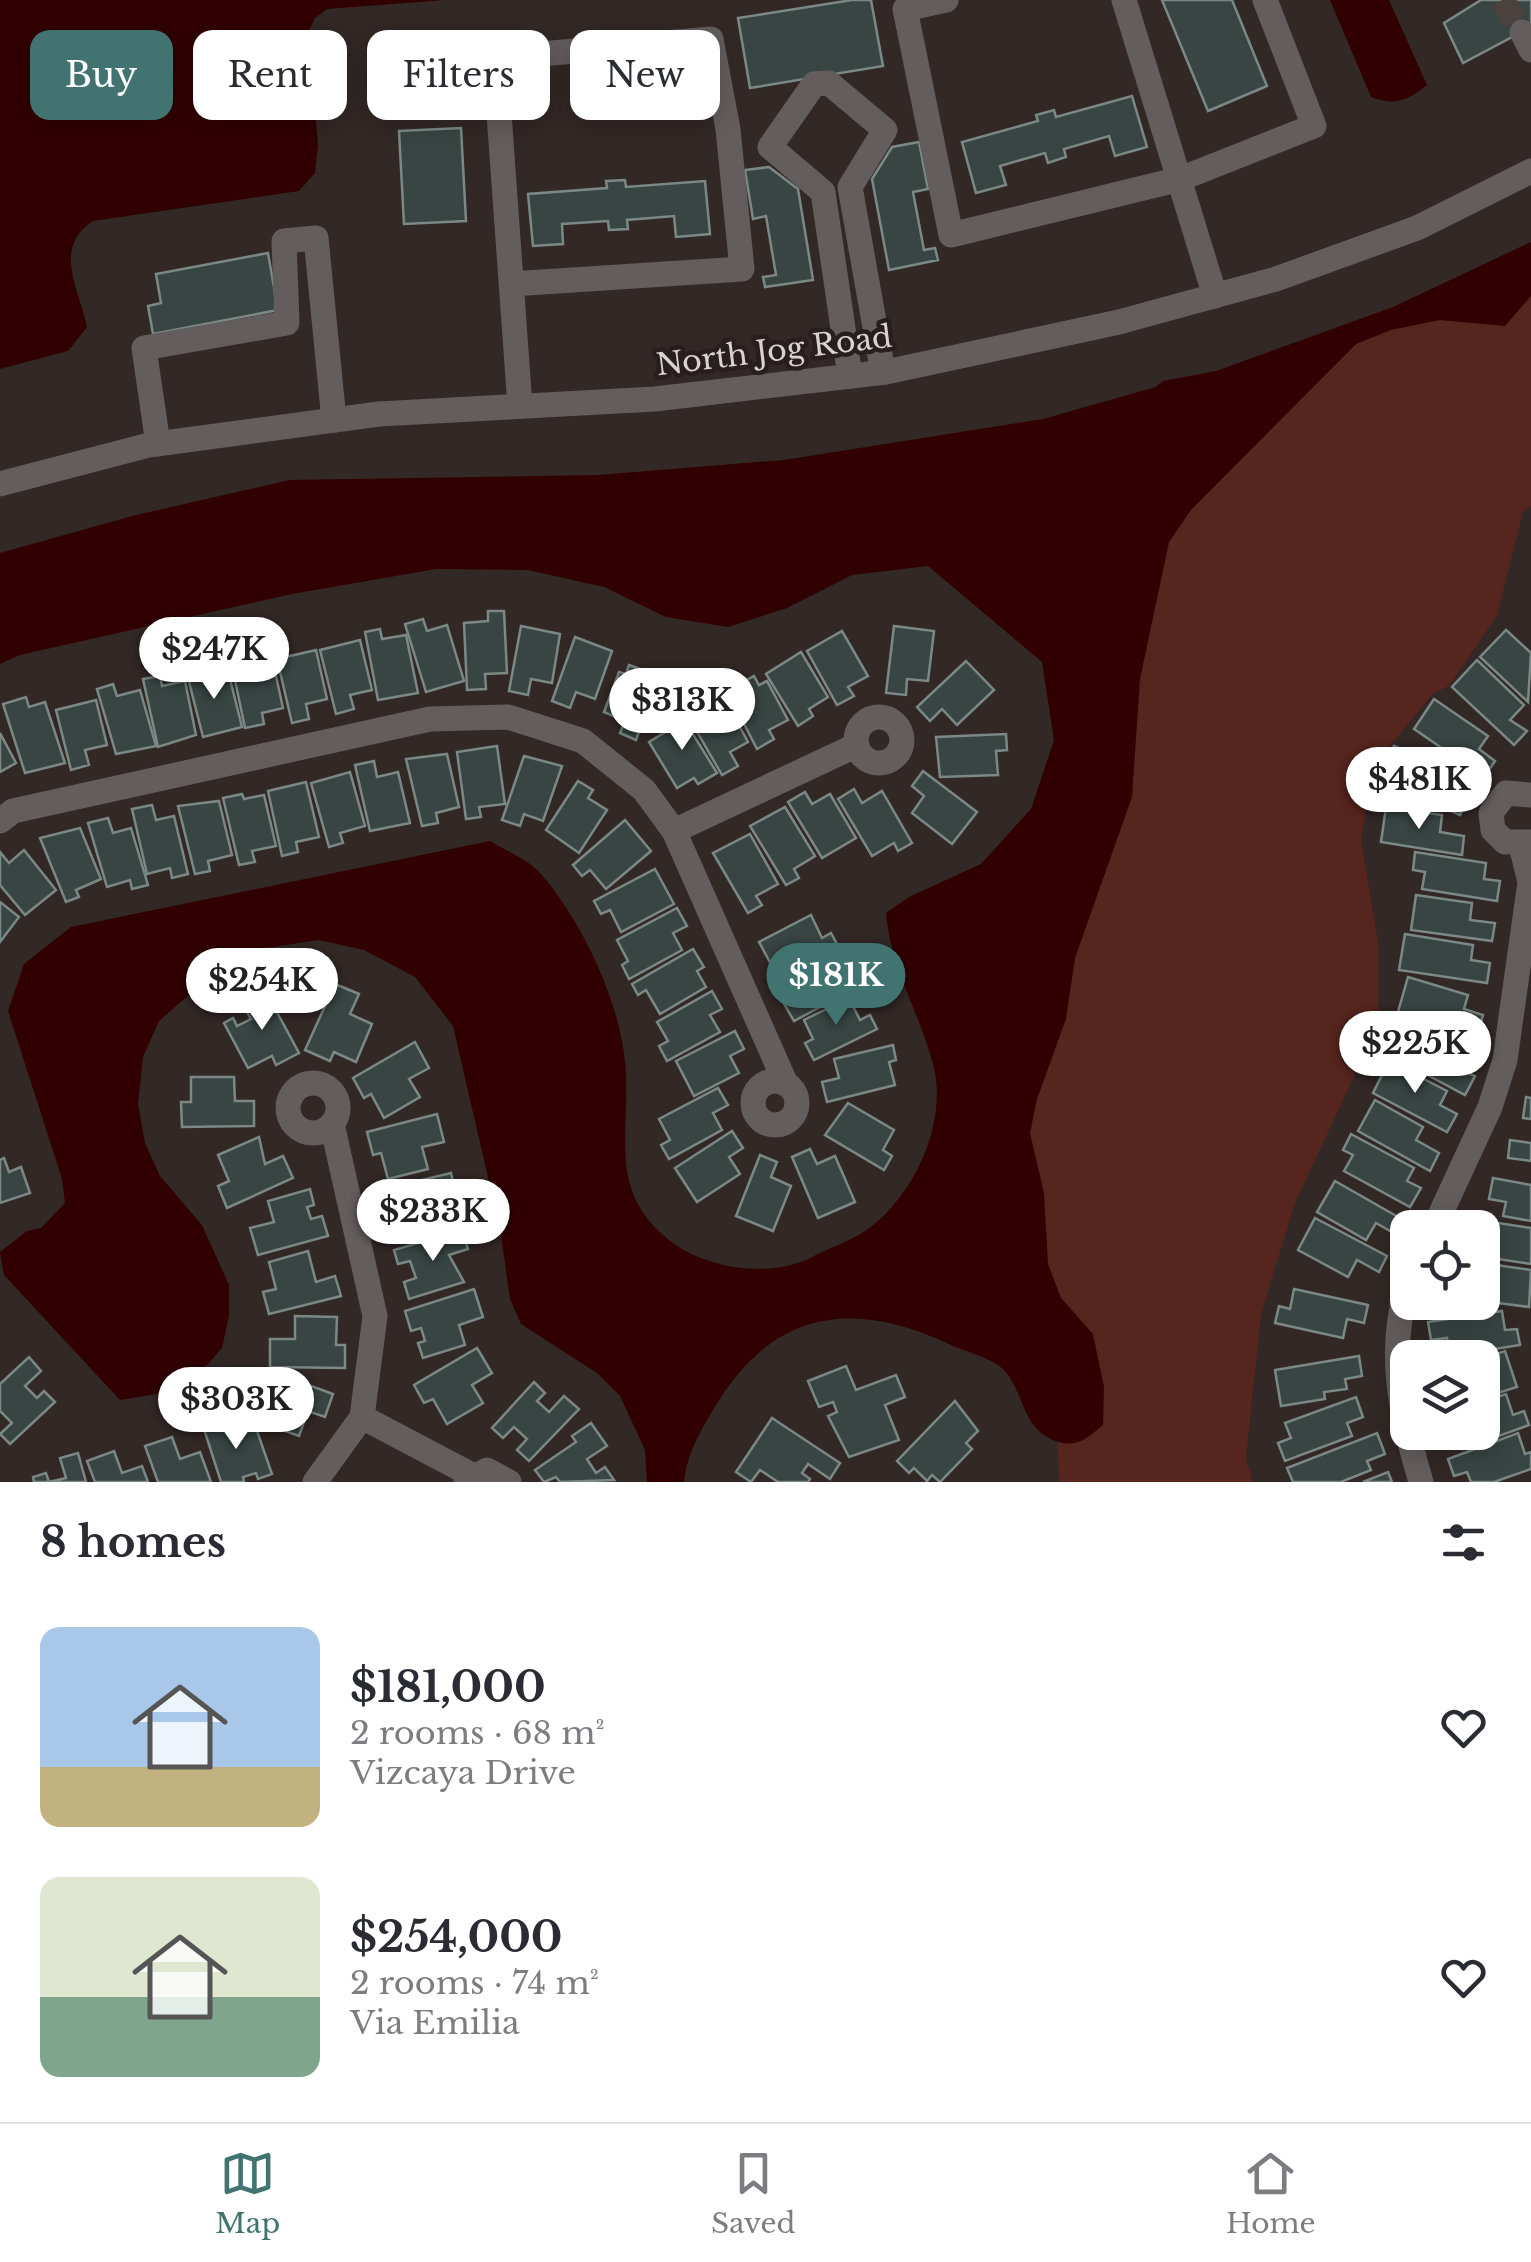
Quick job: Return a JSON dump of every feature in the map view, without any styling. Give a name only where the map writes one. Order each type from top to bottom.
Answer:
[{"type":"street","points":[[946,0],[905,9],[951,236],[1180,179],[1314,126],[1265,0]]},
{"type":"street","points":[[1124,0],[1216,296]]},
{"type":"street","points":[[511,284],[742,269],[728,129],[711,39],[496,58],[511,284],[520,406]]},
{"type":"street","points":[[850,376],[824,192],[770,146],[814,84],[829,83],[885,130],[850,187],[883,372]]},
{"type":"street","name":"North Jog Road","points":[[0,484],[158,444],[334,420],[655,399],[883,372],[1119,322],[1216,296],[1417,228],[1531,171]]},
{"type":"street","points":[[824,192],[850,187]]},
{"type":"street","points":[[158,444],[144,348],[287,323],[284,241],[316,238],[334,420]]},
{"type":"street","points":[[0,821],[12,812],[430,720],[508,717],[583,741],[644,790],[674,831],[786,1084]]},
{"type":"street","points":[[674,831],[857,745]]},
{"type":"street","points":[[1442,1210],[1490,1107],[1505,1060],[1530,882],[1526,843],[1498,837],[1491,813],[1506,794],[1531,794]]},
{"type":"street","points":[[315,1482],[362,1417],[376,1316],[332,1124]]},
{"type":"street","points":[[1401,1320],[1396,1378],[1422,1482]]},
{"type":"street","points":[[362,1417],[469,1478],[494,1471],[509,1482]]},
{"type":"shaded area","points":[[0,0],[445,0],[327,9],[315,18],[309,30],[193,30],[193,120],[316,120],[315,173],[299,191],[93,221],[74,243],[71,256],[87,327],[68,351],[0,369]]},
{"type":"shaded area","points":[[1330,0],[1389,0],[1427,85],[1400,100],[1371,97]]},
{"type":"shaded area","points":[[1531,242],[1531,296],[1505,326],[1440,320],[1391,330],[1356,344],[1191,510],[1169,542],[1140,679],[1132,797],[1075,958],[1066,1019],[1037,1099],[1030,1133],[1044,1193],[1048,1264],[1061,1298],[1093,1334],[1104,1387],[1103,1425],[1087,1437],[1076,1443],[1063,1443],[1036,1428],[1010,1378],[991,1361],[912,1329],[847,1318],[817,1322],[789,1332],[763,1349],[738,1374],[710,1414],[691,1451],[684,1482],[647,1482],[645,1450],[620,1396],[597,1373],[521,1324],[510,1299],[500,1229],[453,1026],[415,977],[364,950],[319,940],[265,948],[224,964],[159,1021],[143,1057],[138,1104],[145,1143],[160,1176],[202,1225],[229,1285],[229,1316],[222,1348],[199,1374],[174,1391],[120,1400],[4,1275],[0,1252],[27,1231],[41,1228],[65,1203],[62,1179],[8,1011],[24,964],[71,927],[490,841],[536,869],[557,894],[586,942],[609,994],[626,1074],[626,1164],[637,1203],[650,1222],[684,1250],[739,1268],[796,1264],[851,1239],[872,1226],[903,1193],[925,1152],[936,1108],[933,1064],[893,953],[886,913],[909,897],[981,864],[1031,809],[1054,740],[1042,662],[928,566],[852,575],[787,608],[728,627],[666,617],[604,587],[528,570],[436,569],[292,594],[20,655],[0,664],[0,553],[136,515],[290,480],[598,475],[784,460],[1043,419],[1156,387],[1163,381],[1216,371],[1393,307]]},
{"type":"shaded area","points":[[1531,269],[1531,505],[1523,512],[1497,615],[1450,685],[1433,694],[1374,765],[1361,839],[1378,941],[1378,1025],[1295,1203],[1261,1314],[1246,1458],[1253,1482],[1059,1482],[1056,1398],[1007,1250],[1145,529],[1313,355]]},
{"type":"building","points":[[871,0],[883,66],[750,88],[738,18]]},
{"type":"building","points":[[1162,0],[1232,0],[1267,86],[1208,111]]},
{"type":"building","points":[[1481,0],[1531,0],[1531,27],[1463,63],[1444,23]]},
{"type":"building","points":[[1132,96],[1147,147],[1115,156],[1109,136],[1064,149],[1066,157],[1048,163],[1045,153],[1000,166],[1006,185],[976,193],[962,142],[1038,121],[1036,115],[1054,110],[1056,117]]},
{"type":"building","points":[[461,128],[466,221],[404,224],[399,131]]},
{"type":"building","points":[[919,142],[928,189],[913,192],[924,250],[935,248],[938,260],[889,270],[872,179],[892,147]]},
{"type":"building","points":[[769,167],[798,189],[813,280],[765,287],[763,277],[776,275],[766,216],[753,219],[745,170]]},
{"type":"building","points":[[625,180],[626,187],[705,181],[710,234],[676,237],[674,216],[627,220],[628,229],[609,230],[608,221],[562,224],[563,244],[533,246],[528,194],[607,188],[606,181]]},
{"type":"building","points":[[268,253],[278,310],[153,334],[148,306],[161,303],[156,274]]},
{"type":"building","points":[[488,611],[504,611],[507,673],[485,674],[486,689],[467,690],[464,623],[488,621]]},
{"type":"building","points":[[423,619],[427,631],[447,625],[464,681],[426,692],[405,624]]},
{"type":"building","points":[[521,626],[560,634],[552,683],[531,679],[528,695],[509,691]]},
{"type":"building","points":[[894,626],[934,631],[928,681],[907,679],[906,695],[886,693]]},
{"type":"building","points":[[380,629],[382,639],[406,635],[418,693],[378,700],[365,632]]},
{"type":"building","points":[[1506,630],[1531,653],[1528,702],[1480,657]]},
{"type":"building","points":[[842,631],[868,676],[848,687],[854,696],[837,705],[807,651]]},
{"type":"building","points":[[575,637],[612,651],[595,699],[576,692],[570,708],[552,701]]},
{"type":"building","points":[[360,640],[372,690],[350,695],[354,709],[336,714],[320,650]]},
{"type":"building","points":[[316,650],[327,699],[306,704],[309,719],[292,723],[277,659]]},
{"type":"building","points":[[801,652],[828,697],[809,709],[813,716],[798,726],[766,674]]},
{"type":"building","points":[[272,658],[283,708],[262,713],[264,724],[245,728],[232,666]]},
{"type":"building","points":[[1477,660],[1524,705],[1510,720],[1527,731],[1514,745],[1452,687]]},
{"type":"building","points":[[966,661],[994,690],[957,725],[942,709],[930,721],[917,707]]},
{"type":"building","points":[[629,665],[660,676],[636,740],[620,733],[625,721],[604,712],[619,672],[626,674]]},
{"type":"building","points":[[202,666],[205,677],[228,671],[242,727],[203,737],[186,670]]},
{"type":"building","points":[[160,676],[162,686],[185,681],[196,735],[158,747],[143,679]]},
{"type":"building","points":[[754,676],[759,685],[767,681],[788,720],[769,730],[774,739],[757,749],[727,691]]},
{"type":"building","points":[[113,684],[117,696],[140,690],[156,746],[116,754],[97,689]]},
{"type":"building","points":[[26,697],[29,707],[45,702],[65,763],[25,773],[3,704]]},
{"type":"building","points":[[724,698],[748,742],[730,752],[738,766],[722,775],[689,718]]},
{"type":"building","points":[[1434,699],[1488,736],[1479,749],[1495,761],[1484,777],[1414,729]]},
{"type":"building","points":[[96,700],[107,745],[85,750],[89,765],[71,770],[56,710]]},
{"type":"building","points":[[678,710],[717,773],[698,784],[694,778],[677,788],[649,742],[672,728],[666,717]]},
{"type":"building","points":[[0,733],[16,763],[0,772]]},
{"type":"building","points":[[1006,734],[1007,750],[996,751],[998,775],[940,777],[936,737]]},
{"type":"building","points":[[497,746],[505,804],[479,807],[481,817],[466,819],[457,752]]},
{"type":"building","points":[[1394,746],[1459,775],[1453,788],[1469,795],[1460,815],[1391,784],[1397,770],[1385,765]]},
{"type":"building","points":[[447,754],[459,807],[436,813],[438,823],[422,826],[406,759]]},
{"type":"building","points":[[524,756],[562,766],[543,821],[524,814],[520,826],[502,820]]},
{"type":"building","points":[[374,761],[377,777],[398,772],[410,823],[370,831],[355,765]]},
{"type":"building","points":[[923,771],[977,812],[952,844],[912,813],[924,796],[912,786]]},
{"type":"building","points":[[350,772],[365,826],[340,833],[343,843],[329,847],[311,783]]},
{"type":"building","points":[[578,781],[593,790],[588,798],[607,810],[579,853],[546,830]]},
{"type":"building","points":[[306,782],[319,837],[296,842],[298,852],[282,856],[268,791]]},
{"type":"building","points":[[854,789],[862,803],[882,791],[912,843],[898,851],[894,843],[872,856],[838,799]]},
{"type":"building","points":[[805,792],[812,804],[830,794],[856,838],[822,858],[788,802]]},
{"type":"building","points":[[242,794],[244,799],[264,795],[276,846],[252,851],[255,862],[239,865],[223,798]]},
{"type":"building","points":[[219,801],[232,855],[208,861],[210,871],[195,874],[178,806]]},
{"type":"building","points":[[152,805],[156,820],[174,816],[188,874],[172,878],[170,868],[147,874],[132,809]]},
{"type":"building","points":[[785,807],[815,856],[794,869],[799,878],[786,885],[750,826]]},
{"type":"building","points":[[1386,807],[1442,815],[1440,832],[1464,836],[1462,855],[1381,842]]},
{"type":"building","points":[[108,818],[113,833],[131,828],[148,885],[132,889],[130,880],[107,887],[88,823]]},
{"type":"building","points":[[625,820],[651,851],[606,889],[590,870],[582,876],[573,865]]},
{"type":"building","points":[[80,828],[101,879],[76,890],[79,897],[66,902],[40,838]]},
{"type":"building","points":[[750,834],[778,884],[756,896],[762,905],[748,913],[713,853]]},
{"type":"building","points":[[24,850],[56,890],[25,915],[0,885],[0,852],[9,863]]},
{"type":"building","points":[[1415,852],[1486,863],[1484,879],[1500,881],[1497,901],[1422,889],[1425,872],[1413,870]]},
{"type":"building","points":[[655,869],[674,904],[621,932],[610,910],[601,914],[594,901]]},
{"type":"building","points":[[1416,895],[1472,903],[1470,920],[1495,923],[1492,941],[1411,930]]},
{"type":"building","points":[[0,902],[19,917],[0,942]]},
{"type":"building","points":[[677,908],[687,926],[673,933],[682,950],[629,979],[622,965],[628,961],[617,940]]},
{"type":"building","points":[[811,915],[822,938],[831,933],[838,946],[778,977],[759,942]]},
{"type":"building","points":[[1405,934],[1473,945],[1471,960],[1490,963],[1487,983],[1399,970]]},
{"type":"building","points":[[693,949],[704,967],[697,971],[706,987],[660,1014],[646,990],[638,995],[632,984]]},
{"type":"building","points":[[832,954],[852,990],[794,1021],[783,1002],[797,994],[789,978]]},
{"type":"building","points":[[1408,977],[1468,995],[1464,1009],[1483,1015],[1477,1036],[1398,1012]]},
{"type":"building","points":[[335,984],[359,994],[350,1014],[372,1024],[356,1062],[334,1052],[330,1061],[305,1050]]},
{"type":"building","points":[[265,990],[299,1053],[276,1065],[272,1056],[248,1068],[224,1023],[233,1018],[237,1026],[251,1019],[241,1002]]},
{"type":"building","points":[[712,991],[722,1009],[710,1015],[720,1032],[667,1061],[659,1046],[668,1041],[657,1022]]},
{"type":"building","points":[[849,998],[860,1020],[870,1015],[877,1029],[814,1060],[805,1043],[813,1039],[804,1020]]},
{"type":"building","points":[[1407,1023],[1465,1054],[1457,1068],[1475,1076],[1465,1095],[1390,1055]]},
{"type":"building","points":[[735,1031],[744,1049],[730,1056],[739,1073],[694,1096],[676,1061]]},
{"type":"building","points":[[415,1042],[429,1068],[409,1079],[420,1097],[384,1118],[371,1094],[364,1098],[353,1078]]},
{"type":"building","points":[[893,1045],[896,1060],[889,1062],[895,1085],[827,1102],[822,1082],[839,1078],[834,1059]]},
{"type":"building","points":[[1389,1061],[1447,1091],[1440,1105],[1457,1114],[1447,1132],[1373,1093]]},
{"type":"building","points":[[191,1077],[234,1077],[235,1101],[254,1101],[254,1126],[182,1127],[181,1102],[191,1102]]},
{"type":"building","points":[[718,1088],[728,1105],[713,1113],[722,1130],[669,1159],[661,1145],[670,1140],[659,1119]]},
{"type":"building","points":[[1526,1097],[1531,1098],[1531,1119],[1523,1118]]},
{"type":"building","points":[[1375,1100],[1423,1127],[1416,1140],[1439,1153],[1430,1171],[1358,1131]]},
{"type":"building","points":[[848,1103],[894,1130],[883,1150],[892,1156],[884,1170],[825,1135]]},
{"type":"building","points":[[437,1114],[444,1142],[422,1147],[428,1169],[388,1179],[381,1153],[373,1155],[367,1132]]},
{"type":"building","points":[[732,1131],[743,1148],[729,1157],[740,1174],[697,1202],[675,1168]]},
{"type":"building","points":[[1351,1134],[1414,1168],[1407,1181],[1421,1188],[1410,1207],[1344,1171],[1353,1155],[1343,1150]]},
{"type":"building","points":[[259,1137],[265,1164],[283,1156],[293,1178],[227,1208],[218,1186],[229,1181],[218,1155]]},
{"type":"building","points":[[1510,1140],[1531,1143],[1531,1161],[1508,1158]]},
{"type":"building","points":[[810,1149],[817,1164],[835,1156],[855,1202],[818,1218],[792,1157]]},
{"type":"building","points":[[760,1155],[777,1162],[771,1177],[791,1186],[773,1231],[736,1216]]},
{"type":"building","points":[[4,1158],[9,1172],[21,1167],[30,1193],[0,1203],[0,1160]]},
{"type":"building","points":[[451,1173],[456,1195],[443,1198],[450,1226],[412,1235],[406,1211],[386,1215],[380,1190]]},
{"type":"building","points":[[1493,1178],[1531,1185],[1531,1221],[1503,1216],[1506,1202],[1489,1199]]},
{"type":"building","points":[[1335,1181],[1390,1212],[1390,1231],[1376,1223],[1366,1240],[1317,1212]]},
{"type":"building","points":[[310,1189],[314,1205],[307,1207],[311,1219],[322,1216],[328,1236],[258,1255],[250,1228],[274,1222],[268,1201]]},
{"type":"building","points":[[1315,1218],[1387,1256],[1379,1272],[1357,1260],[1348,1277],[1298,1250]]},
{"type":"building","points":[[1500,1223],[1531,1228],[1531,1264],[1500,1259]]},
{"type":"building","points":[[462,1230],[468,1249],[449,1255],[464,1282],[409,1299],[404,1282],[416,1278],[410,1261],[398,1264],[394,1250]]},
{"type":"building","points":[[308,1251],[316,1282],[335,1276],[341,1296],[269,1314],[263,1292],[276,1289],[269,1262]]},
{"type":"building","points":[[1500,1266],[1531,1270],[1529,1307],[1500,1303]]},
{"type":"building","points":[[474,1289],[483,1317],[459,1325],[465,1345],[423,1358],[418,1343],[425,1341],[421,1328],[411,1331],[405,1311]]},
{"type":"building","points":[[1294,1289],[1368,1305],[1364,1323],[1347,1319],[1343,1338],[1275,1323],[1279,1306],[1290,1309]]},
{"type":"building","points":[[1500,1311],[1505,1330],[1517,1329],[1520,1345],[1500,1348],[1500,1340],[1431,1340],[1428,1322],[1500,1320]]},
{"type":"building","points":[[295,1316],[337,1317],[336,1345],[345,1345],[345,1368],[270,1367],[270,1339],[295,1339]]},
{"type":"building","points":[[477,1348],[492,1373],[472,1385],[483,1403],[447,1424],[433,1399],[424,1403],[414,1385]]},
{"type":"building","points":[[1505,1351],[1517,1387],[1500,1392],[1500,1353]]},
{"type":"building","points":[[1359,1356],[1362,1376],[1345,1379],[1347,1389],[1324,1392],[1325,1399],[1281,1406],[1275,1370]]},
{"type":"building","points":[[29,1357],[41,1371],[25,1386],[37,1398],[44,1391],[55,1402],[10,1444],[0,1434],[12,1423],[0,1411],[0,1384]]},
{"type":"building","points":[[846,1366],[856,1390],[896,1375],[905,1397],[885,1405],[899,1440],[849,1457],[828,1416],[837,1412],[833,1402],[819,1407],[808,1381]]},
{"type":"building","points":[[265,1369],[333,1394],[325,1417],[308,1411],[299,1436],[260,1422],[269,1396],[257,1392]]},
{"type":"building","points":[[534,1382],[545,1393],[537,1401],[549,1412],[564,1396],[579,1409],[529,1461],[517,1450],[527,1439],[514,1427],[503,1438],[492,1428]]},
{"type":"building","points":[[1506,1394],[1513,1415],[1524,1411],[1529,1425],[1500,1436],[1500,1396]]},
{"type":"building","points":[[1356,1397],[1363,1417],[1347,1423],[1352,1436],[1285,1461],[1278,1443],[1291,1438],[1285,1423]]},
{"type":"building","points":[[955,1401],[978,1431],[966,1443],[972,1449],[940,1482],[932,1475],[927,1481],[914,1468],[909,1473],[897,1461]]},
{"type":"building","points":[[230,1418],[235,1435],[256,1428],[272,1474],[258,1479],[256,1473],[243,1477],[244,1482],[221,1482],[203,1426]]},
{"type":"building","points":[[772,1418],[840,1463],[830,1479],[808,1464],[802,1473],[810,1479],[808,1482],[778,1482],[760,1470],[751,1482],[736,1472]]},
{"type":"building","points":[[591,1423],[607,1446],[587,1459],[596,1473],[605,1467],[614,1480],[560,1482],[556,1477],[544,1482],[535,1470],[576,1442],[572,1436]]},
{"type":"building","points":[[1377,1433],[1385,1454],[1367,1461],[1371,1470],[1341,1482],[1293,1482],[1287,1468]]},
{"type":"building","points":[[1518,1433],[1525,1454],[1531,1452],[1531,1469],[1494,1482],[1471,1482],[1467,1472],[1454,1476],[1448,1459],[1472,1450],[1500,1450],[1500,1440]]},
{"type":"building","points":[[172,1437],[180,1459],[200,1452],[211,1482],[158,1482],[145,1446]]},
{"type":"building","points":[[114,1451],[122,1473],[142,1466],[148,1482],[95,1482],[87,1461]]},
{"type":"building","points":[[78,1453],[86,1482],[49,1482],[66,1478],[60,1458]]},
{"type":"building","points":[[1388,1472],[1392,1482],[1363,1482]]},
{"type":"building","points":[[46,1473],[49,1482],[34,1482],[33,1477]]},
{"type":"tunnel","points":[[1502,0],[1522,32]]}]
